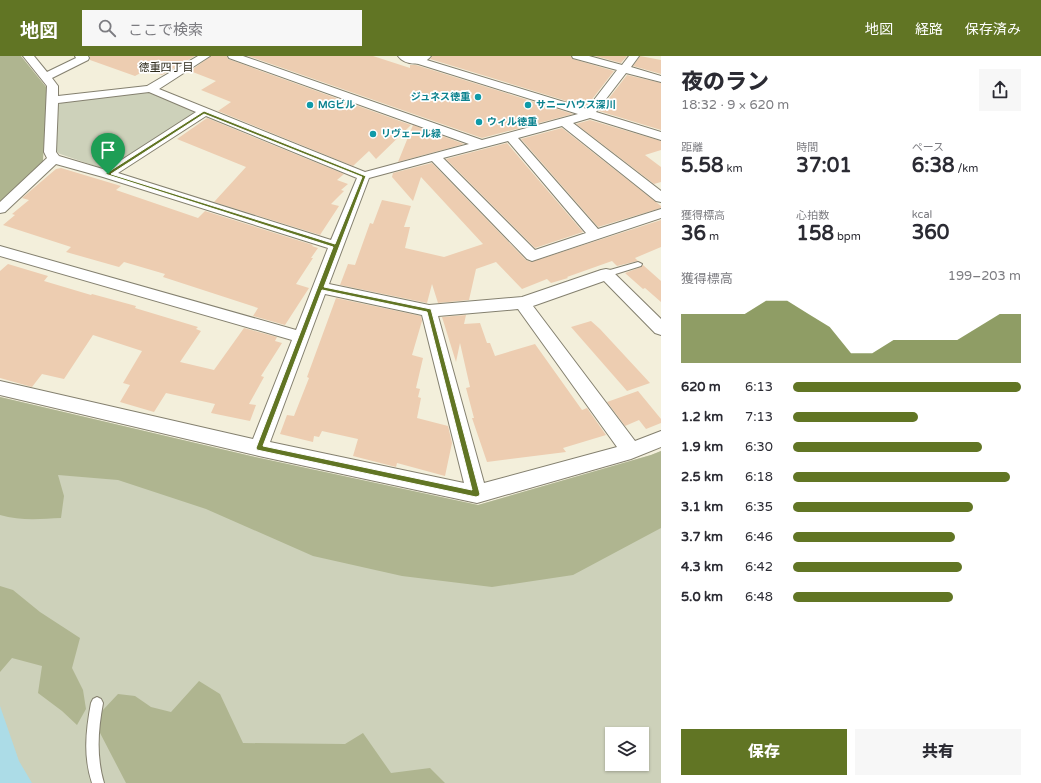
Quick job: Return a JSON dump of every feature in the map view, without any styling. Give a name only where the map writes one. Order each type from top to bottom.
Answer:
[{"type":"street","points":[[28,56],[53,86],[50,152],[54,159],[108,174],[336,246]]},
{"type":"street","points":[[46,77],[84,58],[80,56]]},
{"type":"street","points":[[53,100],[150,89],[206,56]]},
{"type":"street","points":[[233,56],[480,144]]},
{"type":"street","points":[[404,56],[421,58],[589,114],[661,136]]},
{"type":"street","points":[[577,56],[661,79]]},
{"type":"street","points":[[150,89],[364,176],[589,114],[634,56]]},
{"type":"street","points":[[108,174],[204,112]]},
{"type":"street","points":[[564,122],[661,198]]},
{"type":"street","points":[[511,136],[595,235]]},
{"type":"street","points":[[435,157],[532,256],[661,213]]},
{"type":"street","points":[[0,209],[54,159]]},
{"type":"street","points":[[259,448],[364,176]]},
{"type":"street","points":[[0,251],[301,337]]},
{"type":"street","points":[[321,288],[429,311],[522,303],[538,300],[606,274],[661,329]]},
{"type":"street","points":[[522,303],[631,451]]},
{"type":"street","points":[[429,311],[476,494]]},
{"type":"street","points":[[0,388],[259,448],[476,494],[631,451],[661,439]]},
{"type":"lane","points":[[606,274],[638,264]]},
{"type":"lane","points":[[97,703],[91,732],[93,769],[98,783]]},
{"type":"green space","points":[[0,56],[21,56],[47,88],[43,161],[0,202]]},
{"type":"green space","points":[[143,92],[150,93],[195,111],[196,115],[115,167],[104,169],[60,154],[56,151],[58,105],[64,101]]},
{"type":"green space","points":[[0,397],[255,457],[478,505],[661,451],[661,783],[0,783]]},
{"type":"green space","points":[[0,397],[255,457],[478,505],[661,451],[661,528],[573,575],[492,587],[402,576],[313,556],[206,509],[118,480],[58,475],[64,496],[61,518],[30,519],[8,517],[0,515]]},
{"type":"green space","points":[[0,586],[13,590],[40,612],[80,638],[72,668],[83,690],[86,709],[77,725],[62,711],[38,693],[42,666],[12,658],[0,672]]},
{"type":"green space","points":[[199,681],[220,694],[243,743],[345,744],[363,733],[391,773],[430,768],[445,783],[126,783],[99,731],[102,711],[118,694],[135,696],[151,707],[171,712]]},
{"type":"water","points":[[0,706],[19,761],[32,783],[0,783]]},
{"type":"building","points":[[90,56],[195,56],[162,75],[146,70],[135,76],[90,60]]},
{"type":"building","points":[[211,56],[227,56],[228,59],[411,125],[376,159],[369,151],[353,166],[218,111],[231,102],[201,90],[216,81],[190,71]]},
{"type":"building","points":[[248,56],[373,56],[410,68],[410,65],[416,65],[573,114],[482,138]]},
{"type":"building","points":[[432,56],[571,56],[573,59],[614,71],[586,107],[430,59]]},
{"type":"building","points":[[595,56],[627,56],[621,63]]},
{"type":"building","points":[[640,56],[661,60],[661,74],[633,66]]},
{"type":"building","points":[[627,75],[661,83],[661,130],[599,111]]},
{"type":"building","points":[[207,118],[344,174],[337,180],[348,184],[341,190],[344,191],[331,204],[339,206],[320,235],[214,202],[246,167],[177,139]]},
{"type":"building","points":[[590,120],[661,141],[661,150],[645,155],[661,167],[661,182],[654,184],[576,124]]},
{"type":"building","points":[[413,125],[464,144],[398,162]]},
{"type":"building","points":[[562,128],[661,206],[661,208],[598,227],[521,139]]},
{"type":"building","points":[[507,143],[583,232],[535,248],[446,159]]},
{"type":"building","points":[[432,163],[526,260],[531,262],[661,220],[661,247],[635,258],[638,261],[617,266],[612,261],[567,277],[568,278],[551,283],[547,279],[522,289],[496,262],[476,269],[469,300],[438,303],[432,284],[427,303],[340,285],[348,264],[355,265],[370,223],[373,224],[382,200],[411,206],[404,227],[410,227],[405,248],[444,257],[483,244],[421,177],[413,201],[392,177],[393,173]]},
{"type":"building","points":[[61,168],[121,186],[116,190],[198,218],[205,211],[313,245],[312,246],[318,248],[296,284],[309,288],[285,325],[253,316],[258,308],[163,277],[165,274],[124,262],[119,267],[66,252],[71,247],[3,225],[15,215],[12,214],[29,200],[22,198],[56,169]]},
{"type":"building","points":[[8,264],[48,276],[44,281],[136,306],[135,308],[198,327],[196,329],[201,331],[180,362],[214,370],[244,328],[277,337],[275,341],[282,343],[261,376],[264,377],[249,404],[256,405],[250,421],[211,413],[215,404],[166,393],[154,412],[120,402],[130,385],[123,383],[142,351],[93,335],[64,379],[42,374],[32,387],[0,378],[0,271]]},
{"type":"building","points":[[643,265],[661,281],[661,302],[625,273]]},
{"type":"building","points":[[336,298],[421,316],[422,321],[412,355],[423,358],[416,388],[420,389],[418,397],[421,398],[417,418],[448,426],[452,443],[445,476],[397,463],[396,467],[353,456],[358,439],[322,431],[319,437],[314,436],[313,442],[280,434],[287,415],[294,416],[309,378],[307,377]]},
{"type":"building","points":[[466,315],[464,324],[480,323],[487,343],[490,343],[495,356],[535,344],[582,410],[587,408],[606,435],[563,448],[566,452],[487,462],[472,418],[474,418],[466,388],[470,387],[460,343],[456,362],[442,317]]},
{"type":"building","points":[[591,321],[650,383],[627,391],[571,327]]},
{"type":"building","points":[[638,391],[661,419],[661,423],[646,429],[639,420],[625,426],[607,402]]},
{"type":"place","name":"ジュネス徳重","points":[[478,97]]},
{"type":"place","name":"MGビル","points":[[310,105]]},
{"type":"place","name":"サニーハウス深川","points":[[528,105]]},
{"type":"place","name":"ウィル徳重","points":[[479,122]]},
{"type":"place","name":"リヴェール緑","points":[[373,134]]},
{"type":"district","name":"徳重四丁目","points":[[166,67]]},
{"type":"route","points":[[204,112],[364,176],[321,288],[429,311],[476,494],[259,448],[336,246],[108,174],[204,112]]}]
